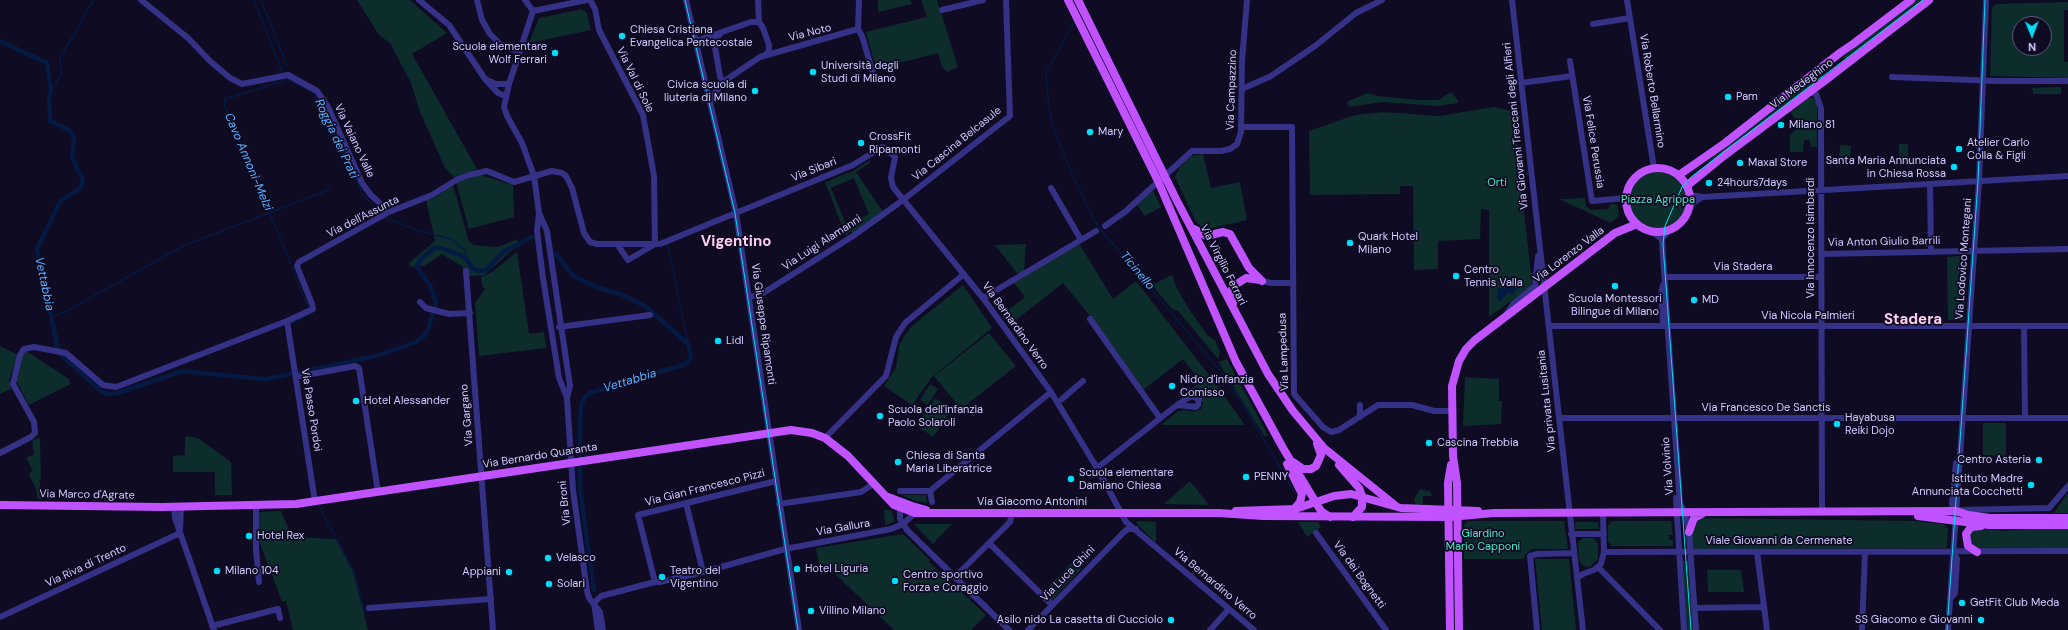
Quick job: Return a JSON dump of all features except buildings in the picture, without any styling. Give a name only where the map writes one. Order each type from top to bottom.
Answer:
[{"type":"main road","name":"Via Virgilio Ferrari","points":[[1068,0],[1162,179],[1191,225],[1236,315],[1268,374],[1309,431],[1324,448],[1396,506]]},
{"type":"main road","name":"Via Virgilio Ferrari","points":[[1078,0],[1162,179],[1236,362],[1288,457],[1316,502]]},
{"type":"main road","name":"Via Medeghino","points":[[1679,175],[1725,143],[1841,52],[1854,44],[1911,0]]},
{"type":"main road","name":"Via Medeghino","points":[[1687,186],[1929,0]]},
{"type":"main road","points":[[1654,168],[1669,170],[1679,175],[1687,186],[1690,195],[1690,206],[1688,212],[1680,224],[1669,230],[1652,232],[1637,224],[1630,215],[1626,198],[1629,187],[1636,177],[1654,168]]},
{"type":"main road","name":"Via Lorenzo Valla","points":[[1453,411],[1453,380],[1462,355],[1472,342],[1615,233],[1630,215]]},
{"type":"main road","name":"Via Lorenzo Valla","points":[[1615,233],[1637,224]]},
{"type":"main road","points":[[1191,225],[1199,234],[1206,236],[1223,232],[1230,234],[1249,268],[1262,281]]},
{"type":"main road","points":[[1236,315],[1231,295],[1233,287],[1246,278],[1255,278],[1262,281]]},
{"type":"main road","points":[[1450,630],[1453,513],[1457,483],[1453,456],[1453,411]]},
{"type":"main road","name":"Via Bernardo Quaranta","points":[[315,502],[769,432],[799,430],[825,438],[840,449],[875,483],[894,506],[900,509]]},
{"type":"main road","points":[[1288,457],[1303,469],[1311,469],[1318,463],[1321,450],[1309,431]]},
{"type":"main road","points":[[1283,448],[1286,462],[1301,491],[1300,502],[1294,509]]},
{"type":"main road","points":[[1324,448],[1358,487],[1362,496],[1362,507],[1353,517]]},
{"type":"main road","points":[[886,495],[912,506],[942,513]]},
{"type":"main road","name":"Via Giacomo Antonini","points":[[1219,513],[1251,510],[1294,509],[1340,495],[1362,496],[1396,506],[1453,513]]},
{"type":"main road","name":"Via Marco d'Agrate","points":[[0,505],[178,507],[296,504],[315,502]]},
{"type":"main road","points":[[1316,502],[1322,512],[1330,517]]},
{"type":"main road","points":[[900,509],[915,513],[942,513]]},
{"type":"main road","points":[[1453,513],[1676,513],[1956,510],[1968,515],[1990,518],[2068,518]]},
{"type":"main road","points":[[1688,512],[1702,514],[1910,515],[1956,519],[2006,526]]},
{"type":"main road","name":"Via Giacomo Antonini","points":[[942,513],[1219,513],[1259,516],[1353,517],[1453,513]]},
{"type":"main road","points":[[1453,513],[1459,630]]},
{"type":"main road","points":[[1689,532],[1694,518],[1702,514]]},
{"type":"main road","points":[[1976,552],[1967,543],[1966,534],[1969,528],[1975,526],[2068,525]]},
{"type":"street","name":"Via Vaiano Valle","points":[[141,0],[188,38],[210,61],[230,78],[242,84],[288,75],[317,91],[328,107],[362,183],[370,194],[389,212]]},
{"type":"street","points":[[419,0],[449,26],[486,80],[498,93],[505,96],[533,11]]},
{"type":"street","points":[[477,0],[482,20],[490,34],[504,46],[519,52]]},
{"type":"street","points":[[525,0],[533,11]]},
{"type":"street","points":[[533,11],[589,0]]},
{"type":"street","name":"Via Val di Sole","points":[[589,0],[595,9],[599,30],[643,116],[654,176],[655,244]]},
{"type":"street","name":"Via Giuseppe Ripamonti","points":[[686,0],[736,212],[799,630]]},
{"type":"street","points":[[758,0],[759,22],[769,45],[769,51],[766,54]]},
{"type":"street","points":[[859,0],[858,29],[862,36],[873,74]]},
{"type":"street","points":[[942,10],[983,0]]},
{"type":"street","name":"Via Cascina Belcasule","points":[[903,200],[1010,116],[1006,0]]},
{"type":"street","name":"Via Campazzino","points":[[1105,226],[1126,211],[1192,151],[1221,151],[1230,149],[1240,138],[1242,61],[1247,0]]},
{"type":"street","points":[[1242,88],[1271,76],[1315,46],[1356,13],[1382,0]]},
{"type":"street","name":"Via Giovanni Treccani degli Alfieri","points":[[1512,0],[1544,287]]},
{"type":"street","name":"Via Roberto Bellarmino","points":[[1627,0],[1654,168]]},
{"type":"street","name":"Via Lodovico Montegani","points":[[1956,510],[1952,504],[1954,476],[1961,446],[1979,181],[1986,0]]},
{"type":"street","points":[[1593,24],[1630,18]]},
{"type":"street","points":[[696,41],[750,22],[759,22]]},
{"type":"street","name":"Via Noto","points":[[710,100],[724,82],[766,54],[852,32],[858,29]]},
{"type":"street","points":[[722,32],[714,41],[720,77],[724,82]]},
{"type":"street","name":"Via Felice Perussia","points":[[1570,61],[1592,201],[1626,198]]},
{"type":"street","points":[[1521,83],[1572,76]]},
{"type":"street","points":[[1892,77],[2068,81]]},
{"type":"street","points":[[486,80],[496,84],[509,84]]},
{"type":"street","name":"Via Innocenzo Isimbardi","points":[[1808,92],[1816,94],[1822,108],[1822,511]]},
{"type":"street","name":"Via Broni","points":[[505,96],[504,103],[506,114],[522,143],[534,176],[539,213],[537,231],[543,278],[561,388],[567,398],[578,461],[573,490],[587,591],[589,598],[600,612],[603,630]]},
{"type":"street","name":"Via Lampedusa","points":[[1241,127],[1292,127],[1294,394],[1323,427],[1331,432],[1339,430],[1375,407],[1382,405],[1412,405],[1435,411],[1453,411]]},
{"type":"street","name":"Via Sibari","points":[[736,212],[854,164],[882,147],[895,157]]},
{"type":"street","name":"Via Bernardino Verro","points":[[895,157],[892,184],[903,200],[983,298],[1051,392],[1097,468],[1122,513]]},
{"type":"street","name":"Via dell'Assunta","points":[[0,453],[31,437],[35,432],[34,422],[15,389],[13,382],[20,355],[24,349],[30,347],[59,351],[73,357],[103,385],[116,388],[287,321],[312,309],[312,304],[298,268],[298,263],[389,212],[432,196],[458,178],[468,174],[487,171],[514,182],[552,171],[562,173],[566,176],[587,240],[595,244],[660,244],[736,212]]},
{"type":"street","points":[[1690,195],[1703,197],[2068,176]]},
{"type":"street","points":[[1930,184],[1931,251]]},
{"type":"street","points":[[1051,188],[1081,240]]},
{"type":"street","points":[[1690,206],[1695,201],[1703,197]]},
{"type":"street","name":"Via Luigi Alamanni","points":[[749,297],[760,295],[852,237],[903,200]]},
{"type":"street","name":"Via Broni","points":[[539,213],[547,230],[554,276],[570,386],[567,398]]},
{"type":"street","points":[[1652,232],[1662,239],[1669,230]]},
{"type":"street","points":[[983,298],[1096,231]]},
{"type":"street","name":"Via Volvinio","points":[[1662,239],[1665,277],[1661,295],[1674,417],[1680,504],[1688,512],[1696,630]]},
{"type":"street","points":[[617,244],[628,260],[655,244]]},
{"type":"street","name":"Via Anton Giulio Barrili","points":[[1821,254],[2068,249]]},
{"type":"street","name":"Via Giovanni Treccani degli Alfieri","points":[[1504,317],[1514,303],[1535,286],[1537,280],[1536,264],[1539,250]]},
{"type":"street","name":"Via Gargano","points":[[466,271],[493,630]]},
{"type":"street","points":[[825,438],[884,379],[889,368],[896,337],[905,324],[964,274]]},
{"type":"street","points":[[543,278],[554,276]]},
{"type":"street","name":"Via Stadera","points":[[1665,277],[1821,277]]},
{"type":"street","points":[[1262,281],[1271,283],[1293,283]]},
{"type":"street","name":"Via privata Lusitania","points":[[1544,287],[1569,513]]},
{"type":"street","points":[[420,302],[430,309],[452,315],[470,313]]},
{"type":"street","points":[[551,328],[650,314]]},
{"type":"street","points":[[1090,319],[1160,418]]},
{"type":"street","name":"Via Passo Pordoi","points":[[287,321],[315,502]]},
{"type":"street","name":"Via Nicola Palmieri","points":[[1549,326],[1664,324],[1822,326],[2068,326]]},
{"type":"street","points":[[2024,326],[2025,417]]},
{"type":"street","points":[[557,364],[566,362]]},
{"type":"street","points":[[296,377],[355,366],[359,368],[378,492]]},
{"type":"street","points":[[1062,399],[1083,381]]},
{"type":"street","points":[[900,491],[930,491],[1051,392]]},
{"type":"street","points":[[1097,468],[1177,405]]},
{"type":"street","points":[[1360,405],[1360,417]]},
{"type":"street","name":"Via Volvinio","points":[[1674,417],[1671,423],[1684,630]]},
{"type":"street","name":"Via Francesco De Sanctis","points":[[1559,418],[2068,418]]},
{"type":"street","name":"Via Gian Francesco Pizzi","points":[[655,582],[638,515],[776,481]]},
{"type":"street","points":[[779,504],[861,492],[875,483]]},
{"type":"street","points":[[1948,630],[1956,510],[2047,508],[2052,506],[2068,486]]},
{"type":"street","points":[[930,491],[932,502]]},
{"type":"street","points":[[686,503],[703,572]]},
{"type":"street","points":[[256,505],[256,549],[259,582]]},
{"type":"street","points":[[178,507],[180,533],[213,628],[278,609],[280,618]]},
{"type":"street","points":[[900,509],[899,515],[903,524],[1008,630]]},
{"type":"street","points":[[903,524],[915,513]]},
{"type":"street","points":[[955,577],[1010,522],[1012,513]]},
{"type":"street","points":[[1122,513],[1126,522],[1124,532]]},
{"type":"street","points":[[1569,513],[1583,630]]},
{"type":"street","points":[[1577,578],[1599,568],[1603,559],[1603,513]]},
{"type":"street","name":"Via Bernardino Verro","points":[[1126,522],[1136,528],[1254,630]]},
{"type":"street","name":"Via Gallura","points":[[594,603],[601,596],[655,582],[703,572],[786,549],[886,530],[903,524]]},
{"type":"street","points":[[1124,532],[1128,529],[1136,528]]},
{"type":"street","name":"Via Luca Ghini","points":[[1028,630],[1124,532]]},
{"type":"street","name":"Via Riva di Trento","points":[[0,617],[180,533]]},
{"type":"street","name":"Via dei Bognetti","points":[[1316,533],[1386,630]]},
{"type":"street","points":[[1571,534],[1604,534]]},
{"type":"street","points":[[989,543],[1052,605]]},
{"type":"street","name":"Viale Giovanni da Cermenate","points":[[1604,552],[2068,551]]},
{"type":"street","points":[[1757,552],[1767,630]]},
{"type":"street","points":[[1862,630],[1865,552]]},
{"type":"street","points":[[1537,630],[1530,556],[1537,554],[1574,554]]},
{"type":"street","points":[[1599,568],[1660,630]]},
{"type":"street","points":[[368,608],[490,600]]},
{"type":"street","name":"Via Broni","points":[[594,603],[598,630]]},
{"type":"street","points":[[1694,608],[1764,607]]},
{"type":"street","points":[[1210,630],[1229,609]]},
{"type":"green space","points":[[357,0],[410,0],[447,33],[412,54],[477,169],[454,177],[445,168],[420,112],[411,83],[390,43],[379,35]]},
{"type":"green space","points":[[878,0],[910,0],[912,4],[878,12]]},
{"type":"green space","points":[[921,0],[937,0],[958,67],[947,72],[942,67],[938,53],[876,69],[866,32],[927,17]]},
{"type":"green space","points":[[1915,0],[1926,0],[1847,61],[1842,54]]},
{"type":"green space","points":[[2068,2],[2068,10],[2064,10],[2064,62],[2068,62],[2068,78],[1990,76],[1992,7],[1996,4]]},
{"type":"green space","points":[[582,9],[587,13],[591,30],[529,43],[539,18]]},
{"type":"green space","points":[[1820,72],[1825,78],[1712,164],[1707,157]]},
{"type":"green space","points":[[2061,87],[2061,94],[2033,94],[2033,90],[2030,88]]},
{"type":"green space","points":[[1451,92],[1458,100],[1458,103],[1438,106],[1382,102],[1349,107],[1347,102],[1367,93],[1378,96],[1417,100],[1438,100]]},
{"type":"green space","points":[[1808,98],[1813,98],[1817,103],[1817,147],[1812,147],[1809,140],[1804,140],[1803,152],[1790,152],[1790,135],[1800,125],[1790,112]]},
{"type":"green space","name":"Orti","points":[[1494,107],[1513,111],[1531,275],[1533,276],[1532,283],[1529,288],[1489,317],[1489,210],[1481,209],[1480,239],[1438,241],[1438,269],[1414,270],[1413,186],[1400,186],[1400,194],[1310,195],[1309,131],[1355,115],[1383,112],[1439,116]]},
{"type":"green space","points":[[1899,144],[1908,144],[1908,162],[1899,162]]},
{"type":"green space","points":[[1840,145],[1851,146],[1850,163],[1839,162]]},
{"type":"green space","points":[[1203,154],[1211,188],[1240,182],[1247,220],[1204,230],[1195,220],[1175,177],[1179,168],[1191,156]]},
{"type":"green space","points":[[870,160],[870,163],[856,172],[883,212],[873,219],[868,220],[868,222],[854,232],[849,232],[846,236],[825,182],[831,181],[851,172]],"holes":[[[854,178],[869,214],[846,224],[831,188]]]},
{"type":"green space","name":"Piazza Agrippa","points":[[1652,171],[1664,171],[1679,179],[1687,194],[1687,206],[1679,221],[1664,229],[1652,229],[1637,221],[1629,206],[1629,194],[1637,179]]},
{"type":"green space","points":[[480,175],[513,185],[514,217],[469,229],[456,182]]},
{"type":"green space","points":[[453,185],[469,242],[474,245],[498,247],[517,239],[518,247],[511,251],[484,275],[464,277],[463,267],[442,254],[424,266],[410,267],[409,263],[435,241],[426,200],[434,198]]},
{"type":"green space","points":[[1153,190],[1161,207],[1145,216],[1137,205]]},
{"type":"green space","points":[[1585,198],[1586,206],[1591,210],[1608,209],[1611,204],[1617,204],[1619,216],[1611,223],[1559,199]]},
{"type":"green space","points":[[1026,244],[1024,272],[1019,276],[995,245]]},
{"type":"green space","points":[[1080,245],[1113,299],[1136,281],[1209,375],[1245,425],[1161,425],[1178,411],[1185,410],[1194,412],[1201,409],[1203,403],[1200,396],[1193,393],[1187,393],[1201,382],[1183,359],[1143,390],[1090,316],[1063,283],[1011,324],[1003,314],[1025,297],[1013,282],[1073,247]]},
{"type":"green space","points":[[517,252],[529,334],[544,332],[546,348],[479,356],[475,303],[486,288],[483,288],[481,277],[492,272]]},
{"type":"green space","points":[[1968,255],[1964,320],[1948,320],[1947,257]]},
{"type":"green space","points":[[1172,275],[1177,288],[1189,309],[1207,335],[1215,340],[1220,352],[1218,359],[1178,311],[1172,309],[1152,285]]},
{"type":"green space","points":[[963,285],[992,328],[932,377],[912,405],[884,386],[896,368],[899,346],[913,325]]},
{"type":"green space","points":[[989,333],[1016,366],[961,409],[934,376]]},
{"type":"green space","points":[[0,346],[18,355],[9,380],[11,389],[0,394]]},
{"type":"green space","points":[[26,351],[69,379],[71,384],[29,405],[16,380],[23,354]]},
{"type":"green space","points":[[1227,359],[1268,435],[1265,437],[1218,362]]},
{"type":"green space","points":[[1465,377],[1499,379],[1499,401],[1502,401],[1501,424],[1463,426]]},
{"type":"green space","points":[[930,384],[938,389],[928,405],[920,400]]},
{"type":"green space","points":[[935,398],[952,409],[933,437],[917,426]]},
{"type":"green space","points":[[1983,423],[2006,423],[2006,456],[1983,455]]},
{"type":"green space","points":[[188,436],[198,438],[231,462],[232,495],[215,495],[215,472],[173,472],[173,456],[185,455],[185,437]]},
{"type":"green space","points":[[40,437],[41,479],[39,479],[43,499],[38,499],[36,489],[29,473],[33,471],[26,458],[34,454],[32,441]]},
{"type":"green space","points":[[1190,481],[1209,505],[1165,504],[1165,503]]},
{"type":"green space","points":[[1420,489],[1430,491],[1432,496],[1423,496],[1423,504],[1416,505],[1414,499]]},
{"type":"green space","points":[[2068,493],[2068,513],[2054,513],[2062,501]]},
{"type":"green space","points":[[901,495],[926,495],[927,503],[915,501]]},
{"type":"green space","points":[[884,510],[890,510],[893,514],[894,520],[892,523],[885,525]]},
{"type":"green space","points":[[281,511],[292,537],[336,539],[353,572],[368,630],[293,630],[286,601],[282,602],[258,538],[259,512]]},
{"type":"green space","points":[[1697,518],[1915,521],[1943,524],[1948,528],[1947,548],[1692,549],[1690,524]]},
{"type":"green space","points":[[1137,521],[1156,522],[1156,543],[1136,523]]},
{"type":"green space","name":"Giardino Mario Capponi","points":[[1468,521],[1564,521],[1568,549],[1532,549],[1525,555],[1524,559],[1464,559],[1464,525]]},
{"type":"green space","points":[[1612,521],[1671,521],[1673,535],[1669,535],[1669,540],[1673,540],[1673,546],[1612,546],[1608,541],[1608,525]]},
{"type":"green space","points":[[1298,522],[1318,522],[1321,527],[1307,537]]},
{"type":"green space","points":[[1575,522],[1598,522],[1599,529],[1575,529]]},
{"type":"green space","points":[[914,524],[952,524],[933,544]]},
{"type":"green space","points":[[1976,528],[2005,531],[2028,529],[2068,529],[2068,548],[1975,548],[1970,540],[1970,532]]},
{"type":"green space","name":"Centro sportivo Forza e Coraggio","points":[[903,534],[930,560],[929,562],[986,615],[971,630],[894,630],[833,572],[821,574],[816,548]]},
{"type":"green space","points":[[1583,538],[1594,538],[1598,544],[1598,559],[1590,567],[1583,566],[1579,560],[1578,542]]},
{"type":"green space","name":"Giardino Mario Capponi","points":[[1535,559],[1569,559],[1576,630],[1542,630]]},
{"type":"green space","points":[[1074,560],[1082,568],[1051,601],[1043,593]]},
{"type":"green space","points":[[1681,561],[1688,561],[1694,630],[1686,630]]},
{"type":"green space","points":[[1707,570],[1741,570],[1744,592],[1708,592]]},
{"type":"water","points":[[1511,286],[1514,288],[1519,287],[1513,294],[1507,293],[1501,301],[1497,300],[1498,289]]},
{"type":"waterway","points":[[51,91],[61,75],[60,57],[80,25],[86,11],[94,0]]},
{"type":"waterway","name":"Roggia dei Prati","points":[[254,0],[283,74]]},
{"type":"waterway","name":"Cavo Annoni-Melzi","points":[[261,0],[287,66]]},
{"type":"waterway","name":"Ticinello","points":[[1073,24],[1046,73],[1049,109],[1054,130],[1072,174],[1095,221],[1102,231],[1219,369],[1243,404],[1295,493]]},
{"type":"waterway","name":"Vettabbia","points":[[0,41],[47,63],[51,91],[49,96],[50,121],[71,131],[74,141],[72,157],[83,181],[80,189],[61,200],[37,249],[58,349]]},
{"type":"waterway","name":"Cavo Annoni-Melzi","points":[[285,77],[284,81],[225,99],[224,104],[291,264]]},
{"type":"waterway","name":"Roggia dei Prati","points":[[287,78],[314,93],[363,195],[380,211]]},
{"type":"waterway","points":[[51,317],[65,312],[183,246],[331,189]]},
{"type":"waterway","name":"Roggia dei Prati","points":[[386,217],[415,230],[451,239],[466,251],[465,257]]},
{"type":"waterway","name":"Vettabbia","points":[[300,372],[376,356],[416,342],[424,336],[429,327],[436,303],[431,287],[417,267],[420,260],[434,248],[441,248],[465,257],[473,269],[480,271],[486,270],[503,252],[532,237]]},
{"type":"waterway","points":[[668,245],[688,344]]},
{"type":"waterway","name":"Vettabbia","points":[[556,254],[573,276],[596,287],[623,295],[645,306],[688,344],[691,357],[686,364],[590,393],[584,398],[581,407],[580,421],[580,489],[594,590]]},
{"type":"waterway","name":"Cavo Annoni-Melzi","points":[[292,267],[309,309]]},
{"type":"waterway","name":"Cavo Annoni-Melzi","points":[[290,324],[311,313]]},
{"type":"waterway","name":"Vettabbia","points":[[59,353],[102,392],[109,394],[118,393],[182,371],[263,379]]},
{"type":"waterway","name":"Vettabbia","points":[[267,379],[290,374]]},
{"type":"waterway","name":"Cavo Annoni-Melzi","points":[[320,508],[354,572],[365,613]]},
{"type":"tram line","points":[[685,0],[735,213],[798,630]]},
{"type":"tram line","points":[[1691,630],[1663,244],[1665,226],[1682,187],[1691,177],[1923,0]]},
{"type":"tram line","points":[[1947,630],[1978,181],[1985,0]]},
{"type":"place","name":"Chiesa Cristiana Evangelica Pentecostale","points":[[622,36]]},
{"type":"place","name":"Scuola elementare Wolf Ferrari","points":[[555,53]]},
{"type":"place","name":"Università degli Studi di Milano","points":[[813,72]]},
{"type":"place","name":"Civica scuola di liuteria di Milano","points":[[755,91]]},
{"type":"place","name":"Pam","points":[[1728,97]]},
{"type":"place","name":"Milano 81","points":[[1781,125]]},
{"type":"place","name":"Mary","points":[[1090,132]]},
{"type":"place","name":"CrossFit Ripamonti","points":[[861,143]]},
{"type":"place","name":"Atelier Carlo Colla & Figli","points":[[1959,149]]},
{"type":"place","name":"Maxal Store","points":[[1740,163]]},
{"type":"place","name":"Santa Maria Annunciata in Chiesa Rossa","points":[[1954,167]]},
{"type":"place","name":"24hours7days","points":[[1709,183]]},
{"type":"place","name":"Quark Hotel Milano","points":[[1350,243]]},
{"type":"place","name":"Centro Tennis Valla","points":[[1456,276]]},
{"type":"place","name":"Scuola Montessori Bilingue di Milano","points":[[1615,286]]},
{"type":"place","name":"MD","points":[[1694,300]]},
{"type":"place","name":"Lidl","points":[[718,341]]},
{"type":"place","name":"Nido d'infanzia Comisso","points":[[1172,386]]},
{"type":"place","name":"Hotel Alessander","points":[[356,401]]},
{"type":"place","name":"Scuola dell'infanzia Paolo Solaroli","points":[[880,416]]},
{"type":"place","name":"Hayabusa Reiki Dojo","points":[[1837,424]]},
{"type":"place","name":"Cascina Trebbia","points":[[1429,443]]},
{"type":"place","name":"Centro Asteria","points":[[2039,460]]},
{"type":"place","name":"Chiesa di Santa Maria Liberatrice","points":[[898,462]]},
{"type":"place","name":"PENNY","points":[[1246,477]]},
{"type":"place","name":"Scuola elementare Damiano Chiesa","points":[[1071,479]]},
{"type":"place","name":"Istituto Madre Annunciata Cocchetti","points":[[2031,485]]},
{"type":"place","name":"Hotel Rex","points":[[249,536]]},
{"type":"place","name":"Velasco","points":[[548,558]]},
{"type":"place","name":"Hotel Liguria","points":[[797,569]]},
{"type":"place","name":"Milano 104","points":[[217,571]]},
{"type":"place","name":"Appiani","points":[[509,572]]},
{"type":"place","name":"Teatro del Vigentino","points":[[662,577]]},
{"type":"place","name":"Centro sportivo Forza e Coraggio","points":[[895,581]]},
{"type":"place","name":"Solari","points":[[549,584]]},
{"type":"place","name":"GetFit Club Meda","points":[[1962,603]]},
{"type":"place","name":"Villino Milano","points":[[811,611]]},
{"type":"place","name":"Asilo nido La casetta di Cucciolo","points":[[1171,620]]},
{"type":"place","name":"SS Giacomo e Giovanni","points":[[1981,620]]},
{"type":"district","name":"Vigentino","points":[[736,242]]},
{"type":"district","name":"Stadera","points":[[1913,320]]}]
